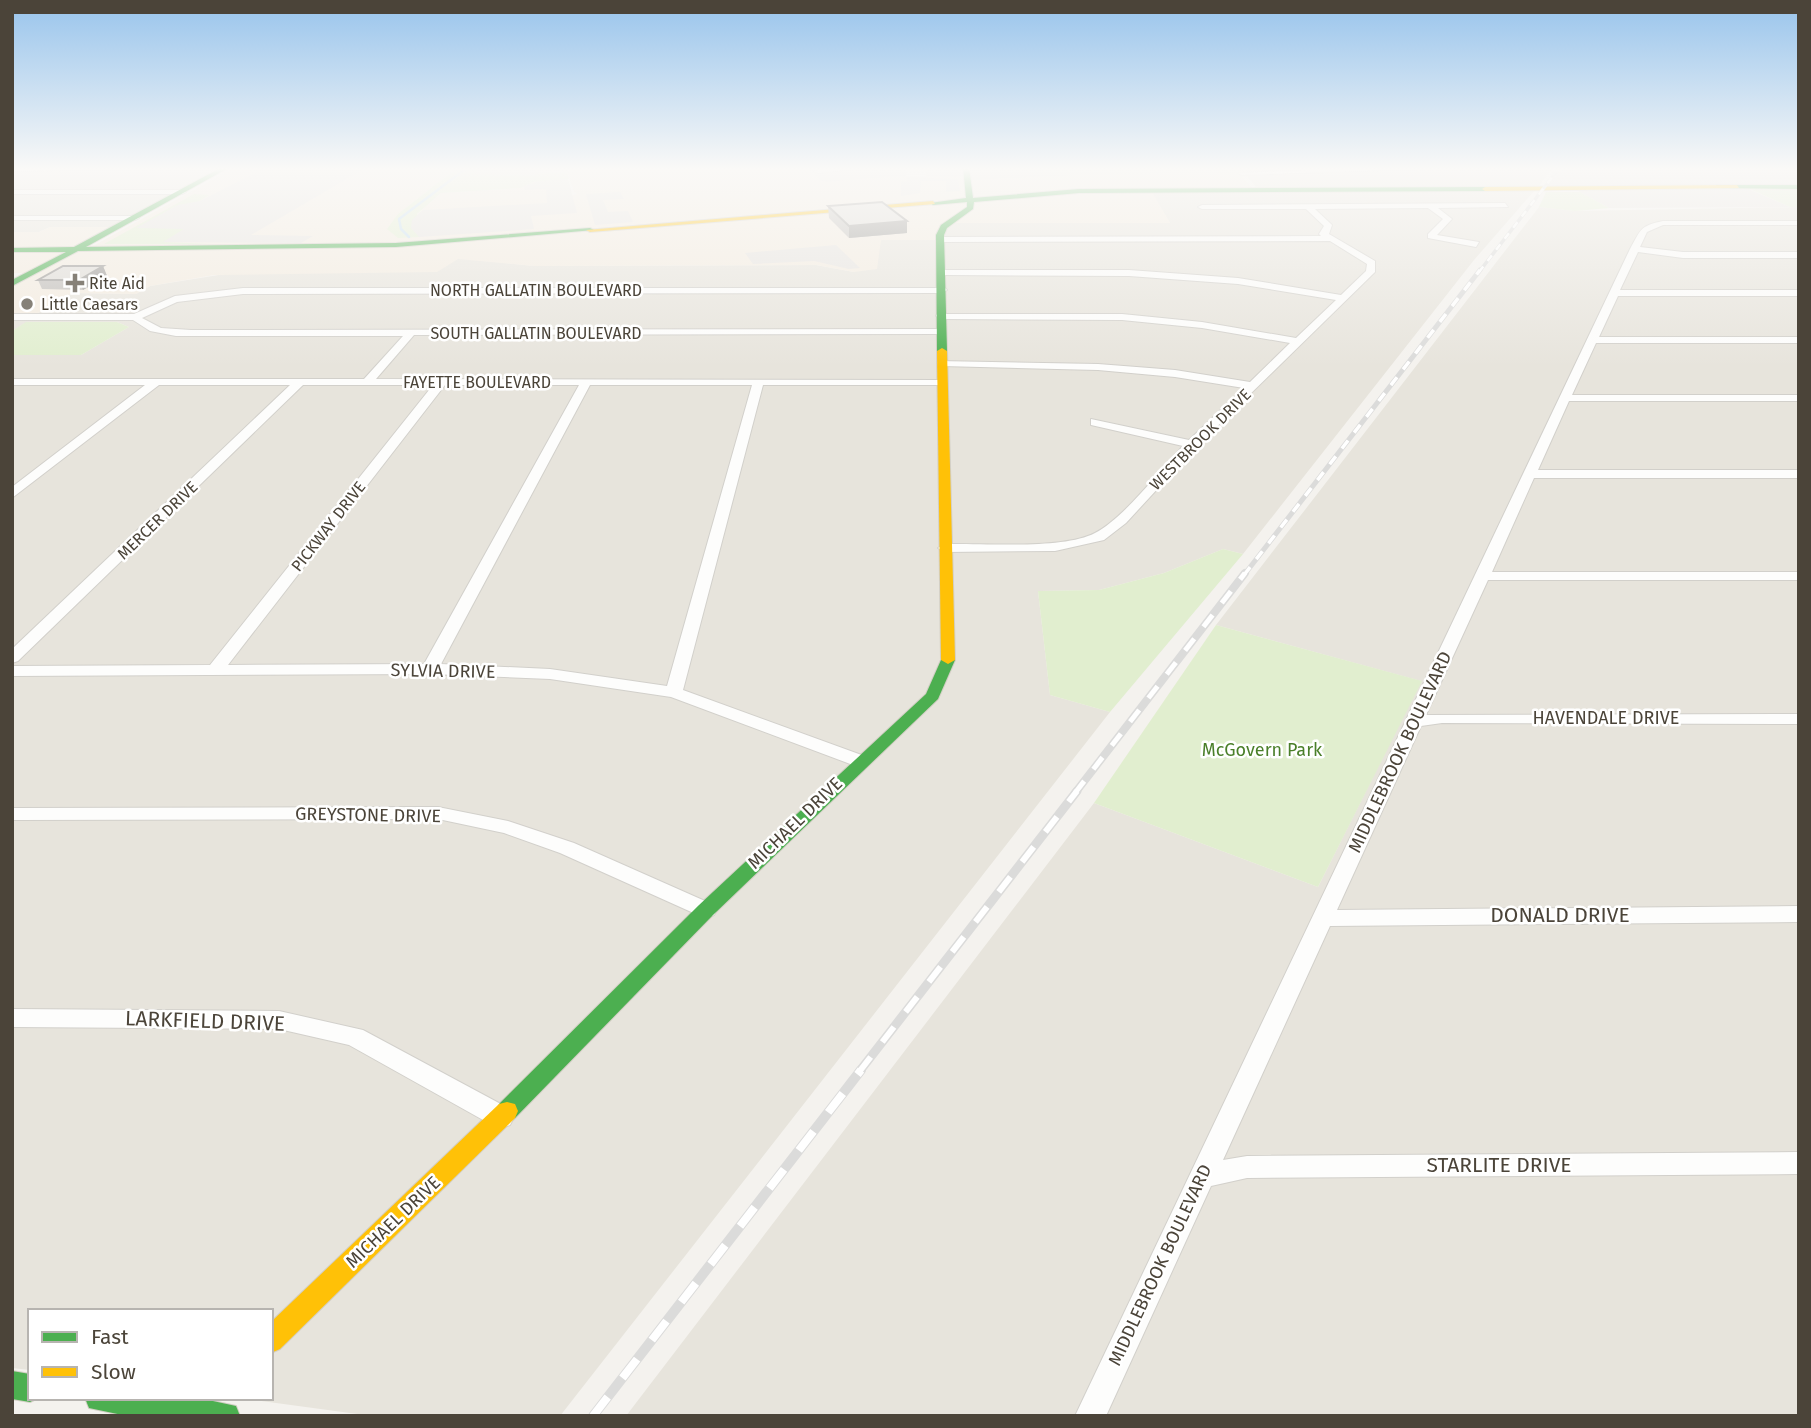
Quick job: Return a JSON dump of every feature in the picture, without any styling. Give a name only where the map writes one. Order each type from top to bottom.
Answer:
[{"type":"main road","points":[[12,284],[107,234]]},
{"type":"main road","points":[[12,250],[400,245],[538,234]]},
{"type":"main road","points":[[940,239],[942,234]]},
{"type":"main road","name":"MICHAEL DRIVE","points":[[273,1338],[501,1117],[706,909],[860,761],[933,696],[950,655],[941,382],[943,272],[940,239]]},
{"type":"main road","points":[[117,1400],[207,1410]]},
{"type":"street","points":[[1323,234],[1330,239]]},
{"type":"street","points":[[1433,234],[1431,236],[1476,244]]},
{"type":"street","name":"MIDDLEBROOK BOULEVARD","points":[[1090,1416],[1642,234]]},
{"type":"street","points":[[940,239],[1330,239]]},
{"type":"street","name":"WESTBROOK DRIVE","points":[[945,548],[1055,547],[1099,537],[1121,520],[1192,444],[1370,272],[1372,263],[1330,239]]},
{"type":"street","points":[[1634,249],[1683,255],[1799,255]]},
{"type":"street","points":[[943,272],[1129,273],[1238,281],[1342,298]]},
{"type":"street","name":"NORTH GALLATIN BOULEVARD","points":[[136,317],[175,299],[243,291],[942,290]]},
{"type":"street","points":[[1615,293],[1799,293]]},
{"type":"street","points":[[12,317],[136,317]]},
{"type":"street","name":"SOUTH GALLATIN BOULEVARD","points":[[136,317],[142,325],[155,331],[411,333],[1149,319],[1300,342]]},
{"type":"street","points":[[368,382],[411,333]]},
{"type":"street","points":[[1592,340],[1799,340]]},
{"type":"street","points":[[942,363],[1112,366],[1203,376],[1253,386]]},
{"type":"street","name":"MERCER DRIVE","points":[[12,659],[301,381]]},
{"type":"street","name":"FAYETTE BOULEVARD","points":[[13,382],[941,382]]},
{"type":"street","points":[[12,494],[156,382]]},
{"type":"street","points":[[430,669],[586,382]]},
{"type":"street","name":"PICKWAY DRIVE","points":[[216,669],[441,383]]},
{"type":"street","points":[[674,692],[758,383]]},
{"type":"street","points":[[1565,398],[1799,398]]},
{"type":"street","points":[[1095,422],[1192,444]]},
{"type":"street","points":[[1530,474],[1799,474]]},
{"type":"street","points":[[1482,576],[1799,576]]},
{"type":"street","name":"SYLVIA DRIVE","points":[[12,671],[430,669],[551,674],[674,692],[860,761]]},
{"type":"street","name":"HAVENDALE DRIVE","points":[[1413,722],[1442,718],[1799,719]]},
{"type":"street","name":"GREYSTONE DRIVE","points":[[12,814],[438,813],[508,827],[567,848],[706,909]]},
{"type":"street","name":"DONALD DRIVE","points":[[1322,919],[1360,916],[1799,914]]},
{"type":"street","name":"LARKFIELD DRIVE","points":[[12,1018],[279,1020],[355,1037],[501,1117]]},
{"type":"street","name":"STARLITE DRIVE","points":[[1201,1176],[1247,1167],[1799,1163]]},
{"type":"shaded area","points":[[12,234],[104,234],[79,247],[95,245],[115,234],[940,234],[937,240],[881,240],[877,269],[854,272],[816,265],[534,266],[458,259],[437,272],[214,275],[150,286],[136,294],[72,293],[33,316],[12,316],[12,282],[26,273],[12,273]]},
{"type":"shaded area","points":[[177,234],[313,236],[301,243],[163,242]]},
{"type":"shaded area","points":[[416,234],[467,234],[419,237]]},
{"type":"shaded area","points":[[939,234],[1497,234],[1243,554],[1223,549],[1164,573],[1099,590],[1038,591],[1050,695],[1110,712],[560,1416],[372,1416],[255,1400],[273,1400],[273,1309],[28,1309],[28,1370],[12,1368],[12,355],[81,355],[129,327],[117,322],[27,322],[12,331],[12,316],[33,316],[72,293],[136,294],[150,286],[231,273],[457,258],[534,266],[816,265],[854,272],[880,239],[936,240]]},
{"type":"shaded area","points":[[1518,234],[1799,234],[1799,1416],[626,1416],[1094,803],[1318,887],[1421,681],[1216,625]]},
{"type":"shaded area","points":[[836,245],[860,268],[849,269],[814,261],[753,264],[745,253]]},
{"type":"green space","points":[[123,234],[177,234],[164,242],[212,244],[104,244]]},
{"type":"green space","points":[[393,234],[419,234],[419,237],[398,238]]},
{"type":"green space","points":[[26,322],[117,322],[129,327],[81,355],[12,355],[12,331]]},
{"type":"green space","points":[[1223,549],[1243,554],[1110,712],[1050,695],[1038,591],[1099,590],[1164,573]]},
{"type":"green space","name":"McGovern Park","points":[[1216,625],[1422,681],[1318,887],[1094,803]]},
{"type":"building","points":[[63,266],[103,266],[79,280],[38,280]]},
{"type":"waterway","points":[[406,234],[409,237]]},
{"type":"railway","points":[[1479,272],[1509,234]]},
{"type":"railway","points":[[1244,575],[1480,270]]},
{"type":"railway","points":[[1075,793],[1245,573]]},
{"type":"railway","points":[[859,1072],[1077,791]]},
{"type":"railway","points":[[593,1416],[861,1070]]},
{"type":"traffic: fast","points":[[12,284],[105,234]]},
{"type":"traffic: fast","points":[[12,250],[396,245],[543,234]]},
{"type":"traffic: fast","points":[[941,234],[942,351]]},
{"type":"traffic: fast","points":[[507,1111],[706,910],[933,696],[948,660]]},
{"type":"traffic: fast","points":[[12,1385],[28,1388]]},
{"type":"traffic: fast","points":[[113,1400],[226,1416]]},
{"type":"traffic: slow","points":[[942,351],[948,660]]},
{"type":"traffic: slow","points":[[273,1338],[507,1111]]},
{"type":"place","name":"Rite Aid","points":[[75,283]]},
{"type":"place","name":"Little Caesars","points":[[27,304]]}]
